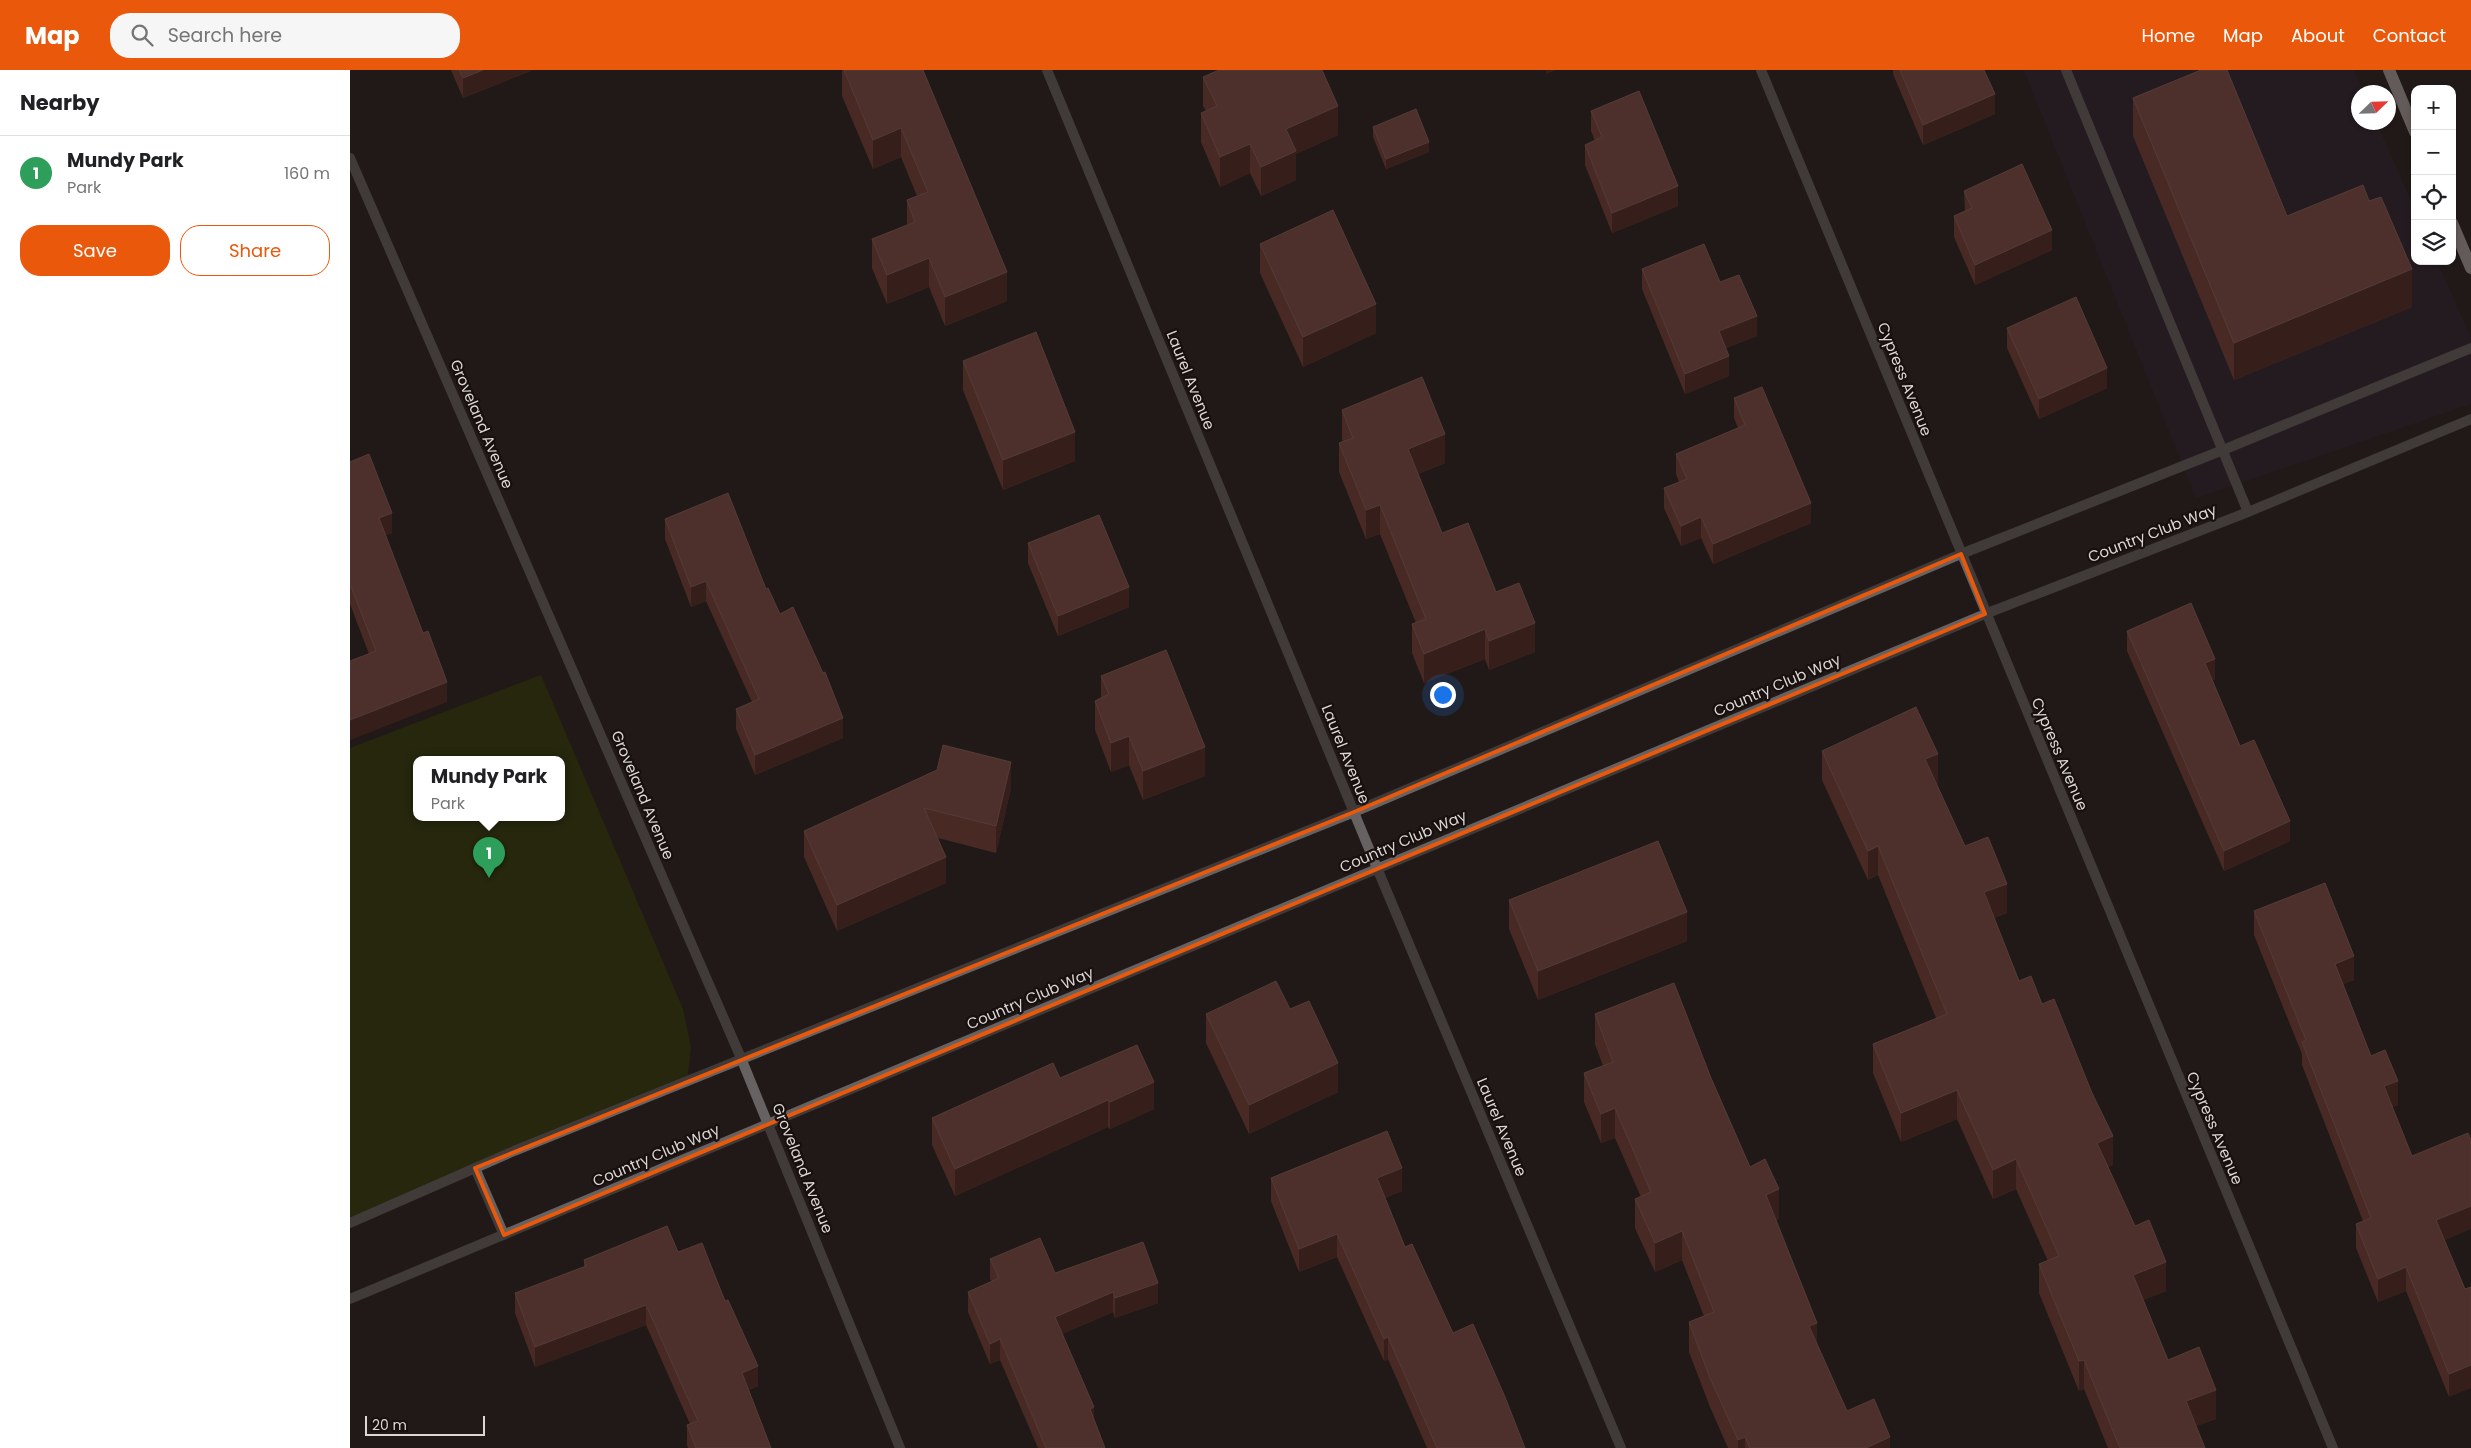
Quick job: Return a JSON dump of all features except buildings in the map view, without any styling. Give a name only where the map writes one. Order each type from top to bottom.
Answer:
[{"type":"main road","points":[[2389,70],[2414,130]]},
{"type":"main road","points":[[2456,232],[2471,268]]},
{"type":"street","name":"Laurel Avenue","points":[[1047,70],[1377,868],[1621,1448]]},
{"type":"street","name":"Cypress Avenue","points":[[1761,70],[2332,1448]]},
{"type":"street","points":[[2066,70],[2248,512]]},
{"type":"street","name":"Groveland Avenue","points":[[350,158],[741,1058],[900,1448]]},
{"type":"street","points":[[350,1223],[476,1168],[741,1058],[1354,812],[1961,554],[2471,348]]},
{"type":"street","name":"Country Club Way","points":[[350,1299],[1985,614],[2248,512],[2471,419]]},
{"type":"street","points":[[476,1168],[504,1235]]},
{"type":"highlighted area","points":[[1961,554],[1985,614],[504,1235],[475,1168],[1354,812]]},
{"type":"shaded area","points":[[2024,70],[2354,70],[2360,85],[2351,85],[2351,130],[2380,130],[2411,201],[2411,265],[2439,265],[2471,338],[2471,404],[2196,498]]},
{"type":"green space","points":[[541,675],[683,1009],[691,1047],[687,1081],[350,1225],[350,748]]},
{"type":"place","name":"Mundy Park","points":[[489,878]]}]
